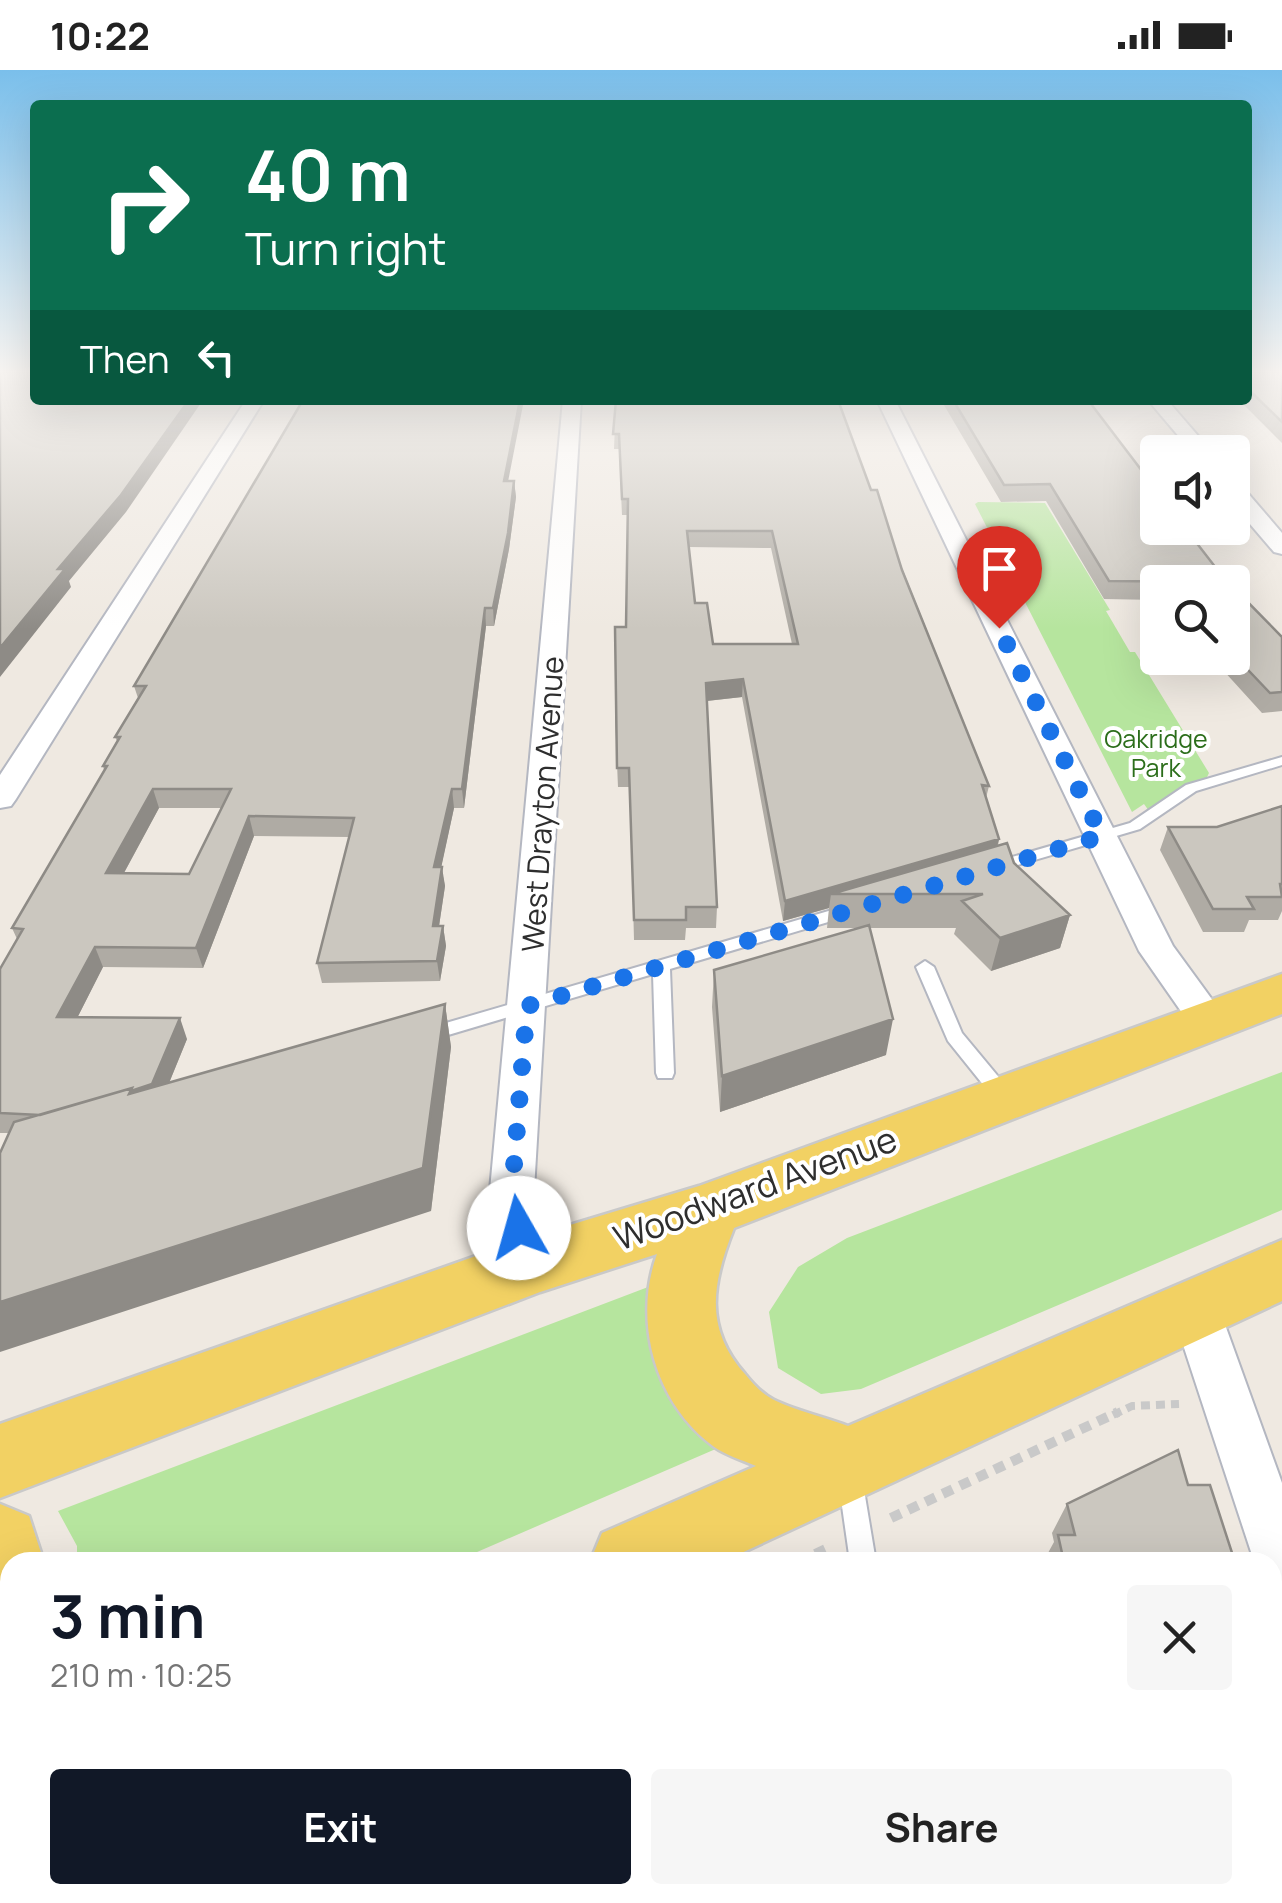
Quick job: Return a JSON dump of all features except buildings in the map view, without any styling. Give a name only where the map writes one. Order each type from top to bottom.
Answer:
[{"type":"main road","name":"Woodward Avenue","points":[[0,1461],[526,1267],[709,1210],[1282,993]]},
{"type":"main road","points":[[709,1210],[686,1258],[678,1306],[686,1348],[705,1384],[741,1422],[853,1498]]},
{"type":"main road","points":[[665,1552],[853,1498],[1194,1308],[1282,1268]]},
{"type":"street","points":[[0,799],[218,458]]},
{"type":"street","name":"West Drayton Avenue","points":[[526,1267],[512,1190],[568,458]]},
{"type":"street","points":[[915,458],[1157,951],[1208,1020]]},
{"type":"street","points":[[1250,510],[1282,547]]},
{"type":"street","points":[[1194,1308],[1279,1552]]},
{"type":"lane","points":[[983,871],[1135,826],[1191,788],[1282,761]]},
{"type":"lane","points":[[404,1042],[870,904]]},
{"type":"lane","points":[[661,966],[665,1073]]},
{"type":"lane","points":[[926,966],[954,1036],[1005,1098]]},
{"type":"lane","points":[[853,1498],[861,1552]]},
{"type":"path","points":[[807,1552],[853,1498],[1132,1406],[1179,1404],[1233,1420]]},
{"type":"green space","name":"Oakridge Park","points":[[1045,503],[1110,610],[1106,611],[1130,652],[1135,652],[1140,660],[1140,675],[1149,675],[1209,773],[1206,779],[1149,811],[1144,804],[1132,812],[975,504]]},
{"type":"green space","points":[[1282,1072],[1282,1210],[861,1389],[821,1394],[778,1368],[769,1312],[798,1267],[847,1238]]},
{"type":"green space","points":[[656,1284],[718,1448],[477,1552],[77,1552],[58,1511]]},
{"type":"route","points":[[519,1228],[512,1190],[527,1006],[1102,836],[999,628]]}]
